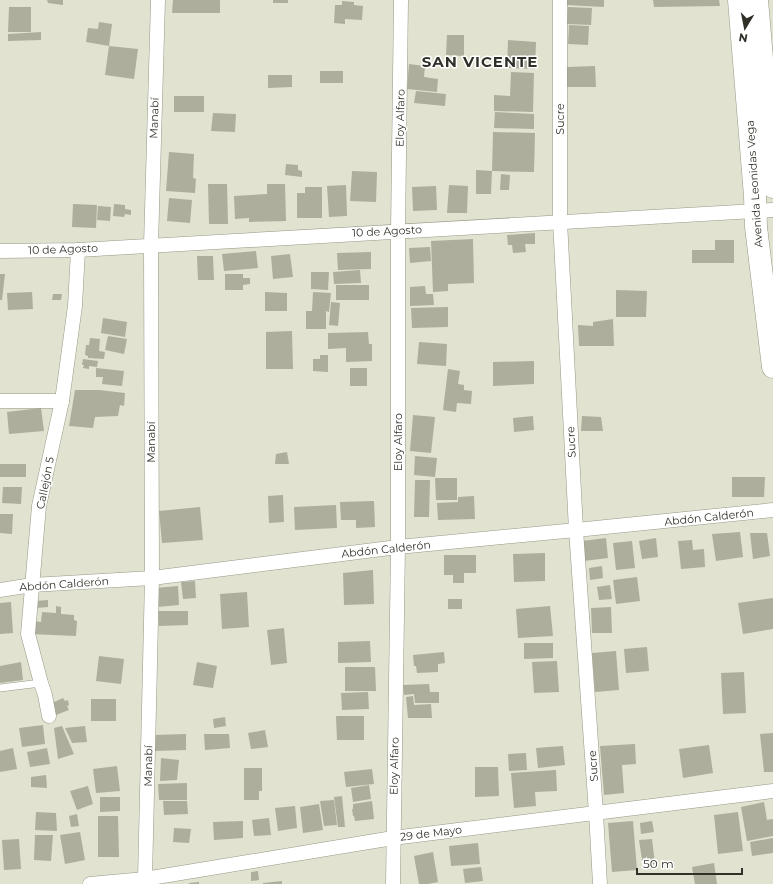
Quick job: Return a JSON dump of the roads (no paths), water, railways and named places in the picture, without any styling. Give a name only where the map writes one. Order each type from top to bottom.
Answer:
[{"type":"highway","name":"Avenida Leonidas Vega","points":[[739,0],[755,196],[764,210],[756,227],[773,367]]},
{"type":"highway","name":"Avenida Leonidas Vega","points":[[757,0],[773,188]]},
{"type":"street","name":"Manabí","points":[[145,881],[152,578],[150,245],[158,0]]},
{"type":"street","name":"Eloy Alfaro","points":[[393,884],[398,547],[398,231],[401,0]]},
{"type":"street","name":"Sucre","points":[[560,0],[560,221],[576,530],[600,884]]},
{"type":"street","name":"10 de Agosto","points":[[0,251],[78,250],[764,210]]},
{"type":"street","name":"Callejón 5","points":[[49,716],[45,694],[28,634],[39,506],[62,401],[75,306],[78,250]]},
{"type":"street","points":[[0,401],[62,401]]},
{"type":"street","name":"Abdón Calderón","points":[[0,590],[32,585],[152,578],[398,547],[773,510]]},
{"type":"street","name":"29 de Mayo","points":[[90,884],[145,881],[393,838],[773,791]]},
{"type":"lane","points":[[0,688],[41,683]]},
{"type":"district","name":"SAN VICENTE","points":[[480,61]]}]
